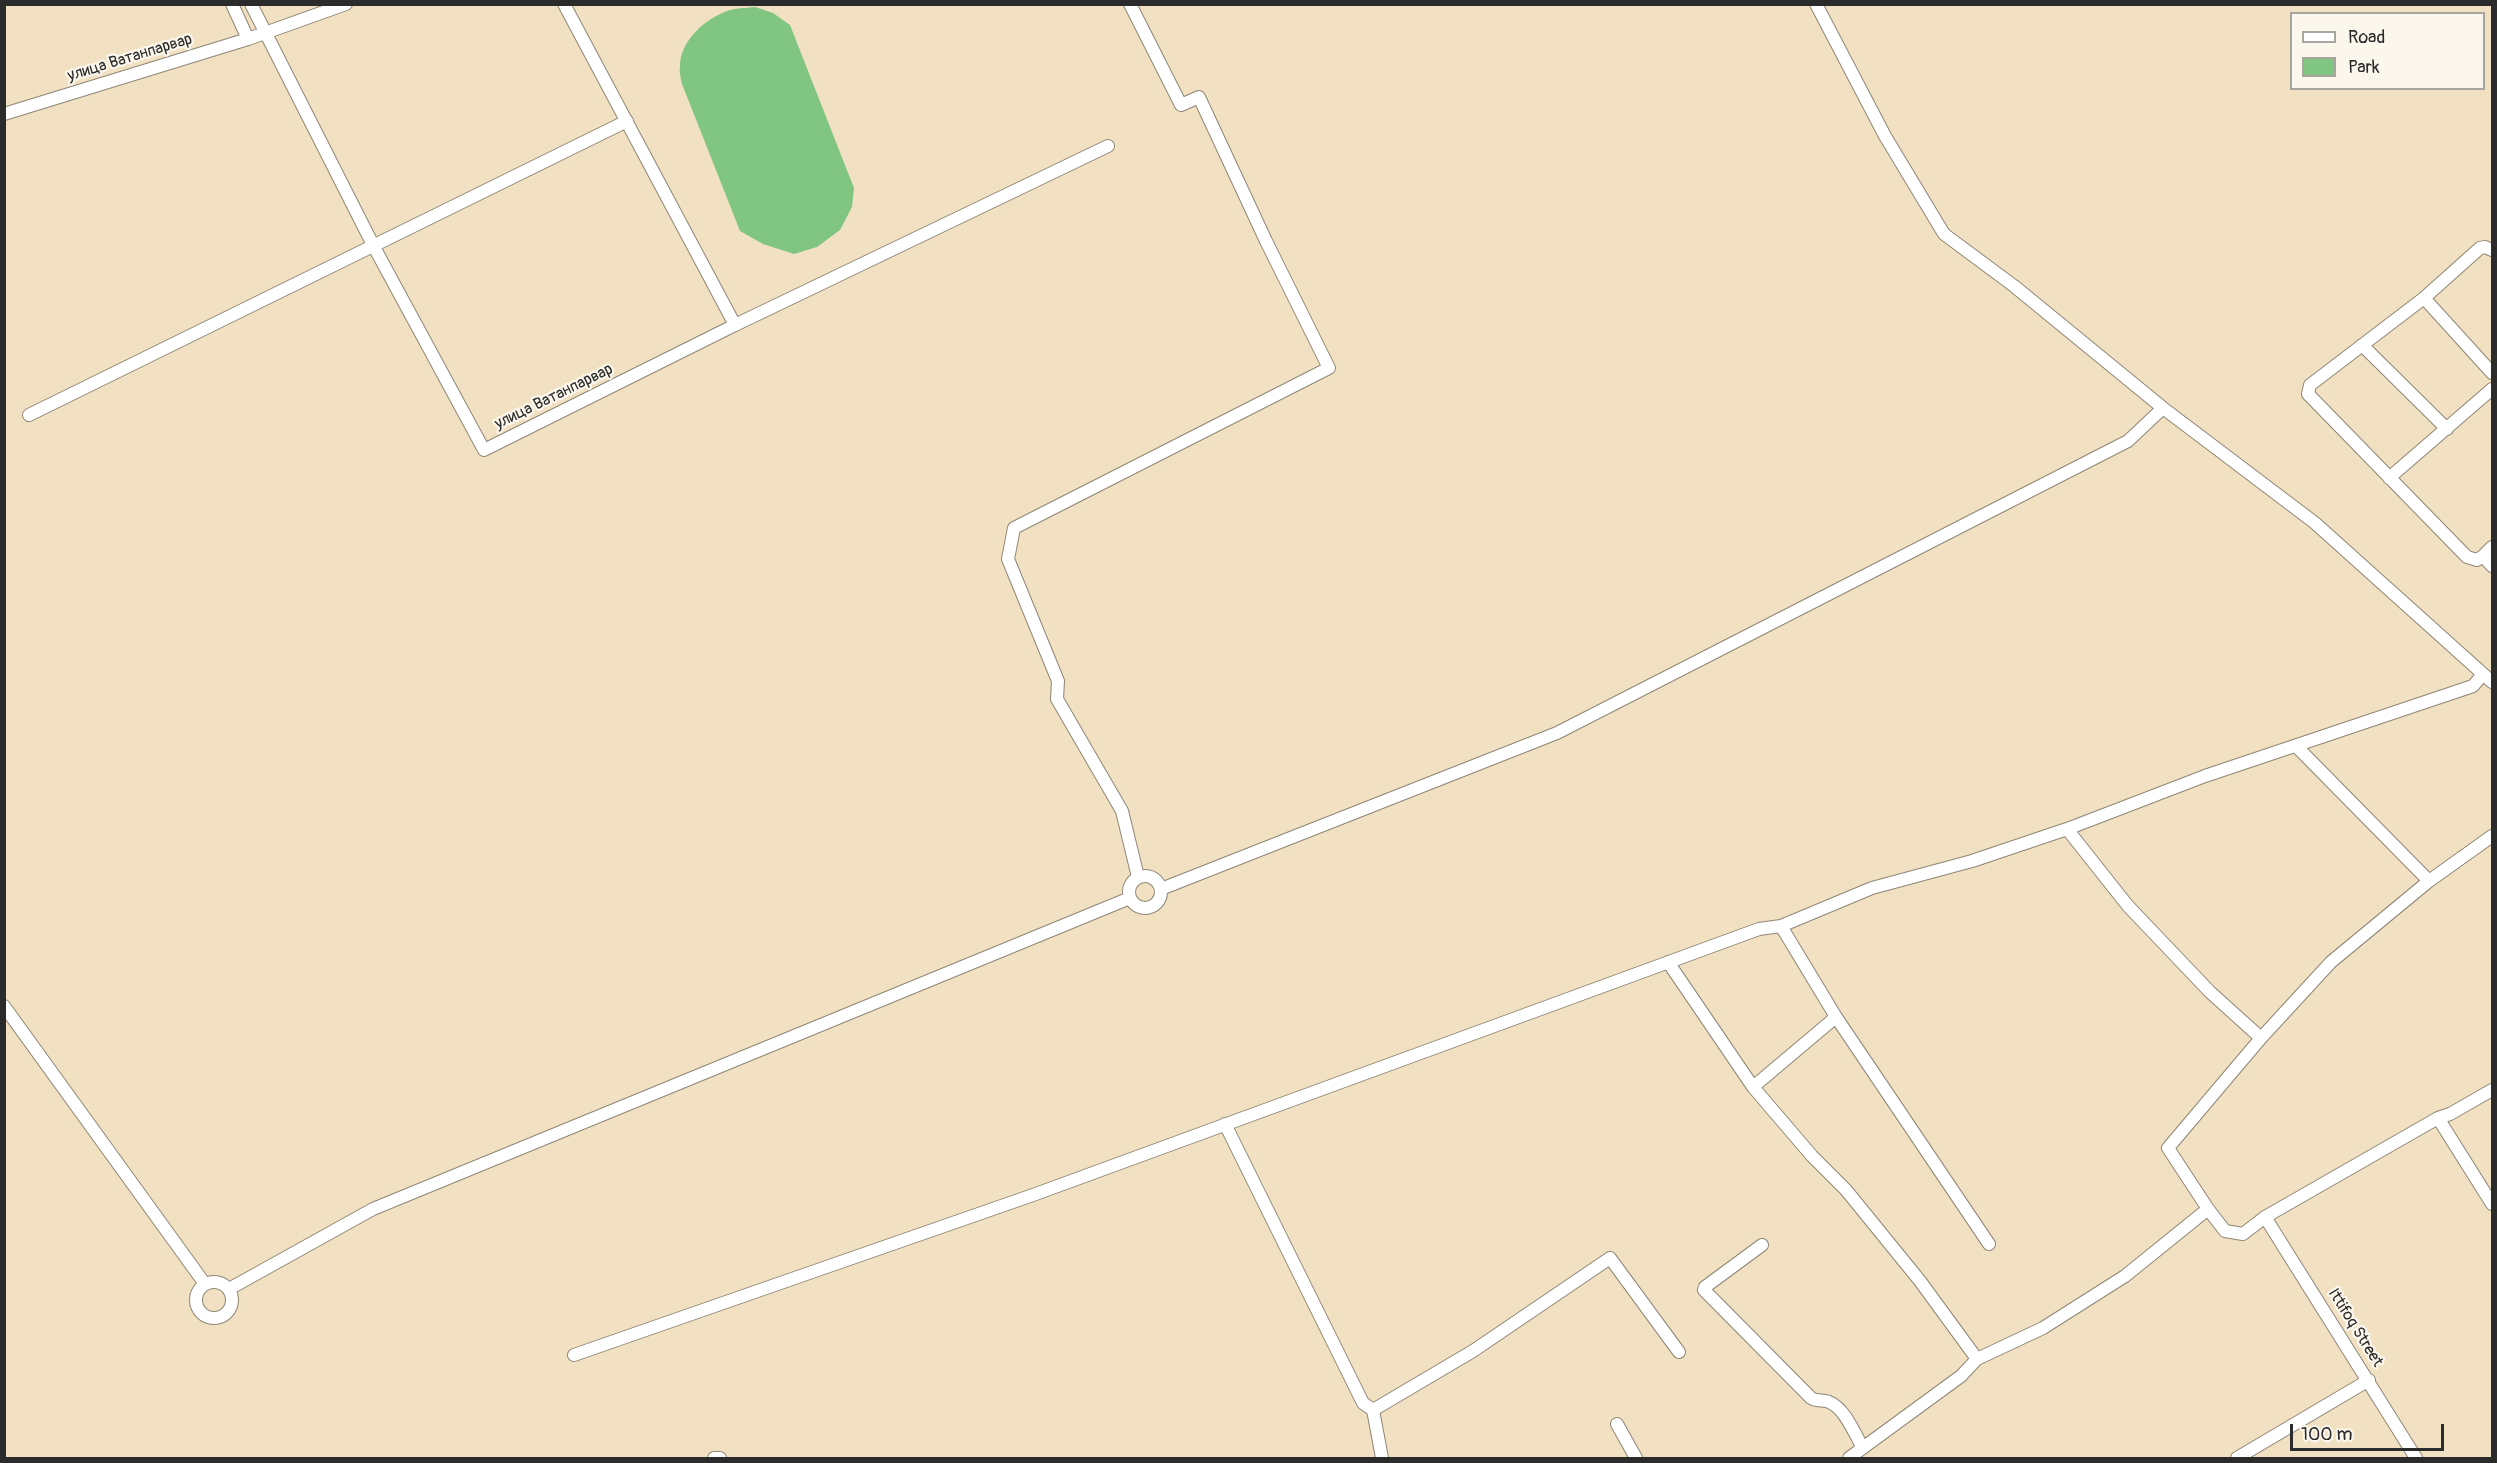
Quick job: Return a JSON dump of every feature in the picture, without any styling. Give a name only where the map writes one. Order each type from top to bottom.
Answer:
[{"type":"street","points":[[232,4],[248,39]]},
{"type":"street","points":[[251,4],[265,33]]},
{"type":"street","name":"улица Ватанпарвар","points":[[4,114],[248,39],[346,4]]},
{"type":"street","points":[[564,4],[735,325],[1108,146]]},
{"type":"street","points":[[1130,4],[1180,105],[1199,97],[1266,241],[1329,368],[1014,528],[1008,559],[1058,681],[1057,699],[1122,811],[1138,877]]},
{"type":"street","points":[[574,1354],[1034,1195],[1759,929],[1782,926],[1872,888],[1972,861],[2067,829],[2205,776],[2474,686],[2488,678],[2315,523],[2163,408],[2014,286],[1944,234],[1885,136],[1816,4]]},
{"type":"street","name":"улица Ватанпарвар","points":[[265,33],[373,245],[484,450],[735,325]]},
{"type":"street","points":[[29,415],[627,121]]},
{"type":"street","points":[[2493,250],[2480,248],[2424,298],[2310,385],[2308,394],[2467,557],[2477,560],[2488,551],[2493,566]]},
{"type":"street","points":[[2424,298],[2493,373]]},
{"type":"street","points":[[2362,345],[2446,429]]},
{"type":"street","points":[[2389,478],[2493,389]]},
{"type":"street","points":[[1161,889],[1557,734],[2128,441],[2163,408]]},
{"type":"street","points":[[2296,746],[2429,881]]},
{"type":"street","points":[[2067,829],[2128,906],[2210,992],[2261,1038]]},
{"type":"street","points":[[2493,836],[2429,881],[2331,962],[2261,1038],[2168,1148],[2208,1209],[2226,1231],[2243,1234],[2265,1217],[2438,1118],[2450,1114],[2493,1090]]},
{"type":"street","points":[[1138,877],[1153,877],[1160,884],[1161,889],[1160,900],[1147,908],[1137,906],[1130,898],[1131,884],[1138,877]]},
{"type":"street","points":[[229,1289],[373,1209],[1130,898]]},
{"type":"street","points":[[1782,926],[1836,1017],[1989,1244]]},
{"type":"street","points":[[1668,962],[1753,1087],[1812,1156],[1854,1199],[1920,1281],[1977,1359]]},
{"type":"street","points":[[4,1006],[205,1284]]},
{"type":"street","points":[[1753,1087],[1836,1017]]},
{"type":"street","points":[[2438,1118],[2493,1204]]},
{"type":"street","points":[[1225,1124],[1363,1403],[1373,1410],[1382,1458]]},
{"type":"street","points":[[1849,1458],[1961,1376],[1977,1359],[2043,1328],[2125,1276],[2208,1209]]},
{"type":"street","name":"Ittifoq Street","points":[[2265,1217],[2416,1458]]},
{"type":"street","points":[[1762,1245],[1704,1290],[1808,1395],[1816,1401],[1830,1402],[1837,1408],[1863,1448]]},
{"type":"street","points":[[1373,1410],[1473,1351],[1610,1258],[1679,1352]]},
{"type":"street","points":[[215,1282],[229,1289],[232,1300],[229,1310],[220,1317],[208,1317],[196,1305],[197,1293],[205,1284],[215,1282]]},
{"type":"street","points":[[2237,1458],[2368,1380]]},
{"type":"street","points":[[1617,1424],[1636,1458]]},
{"type":"street","points":[[714,1458],[720,1458]]},
{"type":"green space","points":[[755,7],[773,13],[790,25],[854,188],[852,207],[840,230],[817,247],[794,254],[763,244],[740,231],[680,75],[684,48],[702,25],[727,11]]}]
